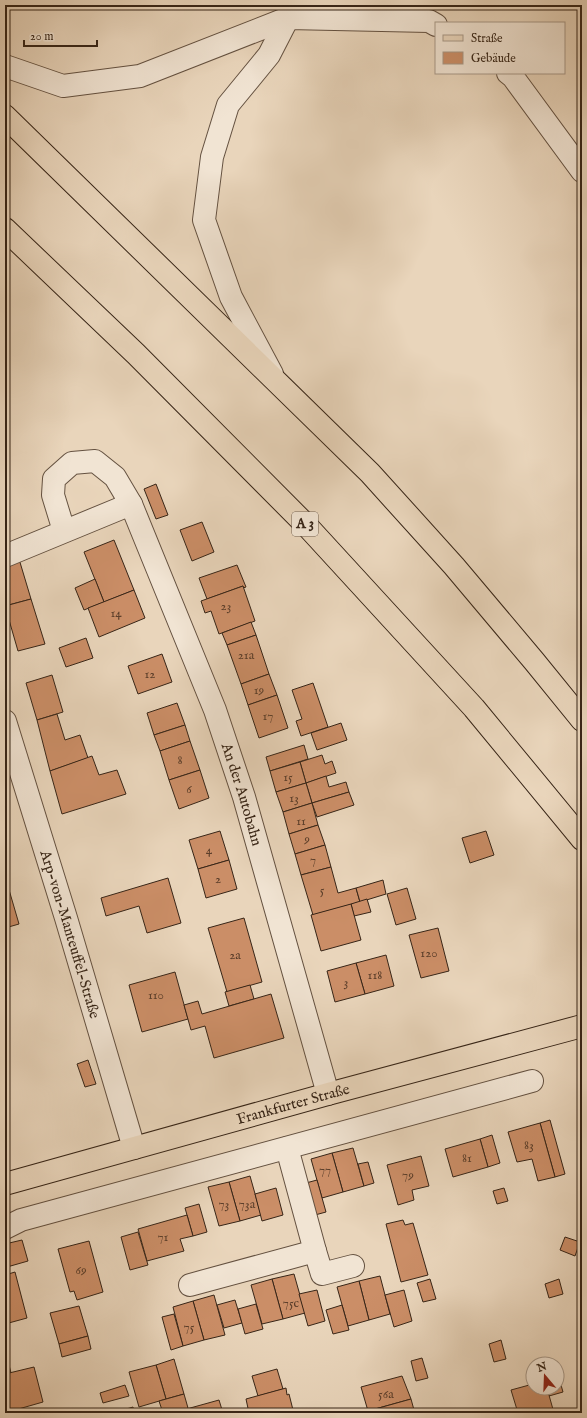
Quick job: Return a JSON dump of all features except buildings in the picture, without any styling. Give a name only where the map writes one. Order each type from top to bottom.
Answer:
[{"type":"main road","points":[[5,116],[381,484],[454,566],[582,720]]},
{"type":"main road","name":"A 3","points":[[5,229],[136,354],[307,526],[474,708],[582,840]]},
{"type":"main road","name":"Frankfurter Straße","points":[[5,1184],[328,1094],[582,1026]]},
{"type":"street","points":[[5,66],[63,86],[140,76],[288,18],[429,20],[435,24]]},
{"type":"street","points":[[275,379],[231,297],[204,220],[212,157],[228,105],[269,55],[288,18]]},
{"type":"street","points":[[509,74],[582,171]]},
{"type":"street","name":"An der Autobahn","points":[[64,531],[53,496],[54,479],[72,463],[95,460],[115,477],[131,504],[215,710],[244,797],[328,1094]]},
{"type":"street","points":[[5,556],[131,504]]},
{"type":"street","name":"Arp-von-Manteuffel-Straße","points":[[5,721],[66,918],[134,1148]]},
{"type":"street","points":[[5,1228],[21,1220],[532,1081]]},
{"type":"street","points":[[287,1148],[322,1274],[353,1266]]},
{"type":"street","points":[[190,1285],[315,1251]]}]
